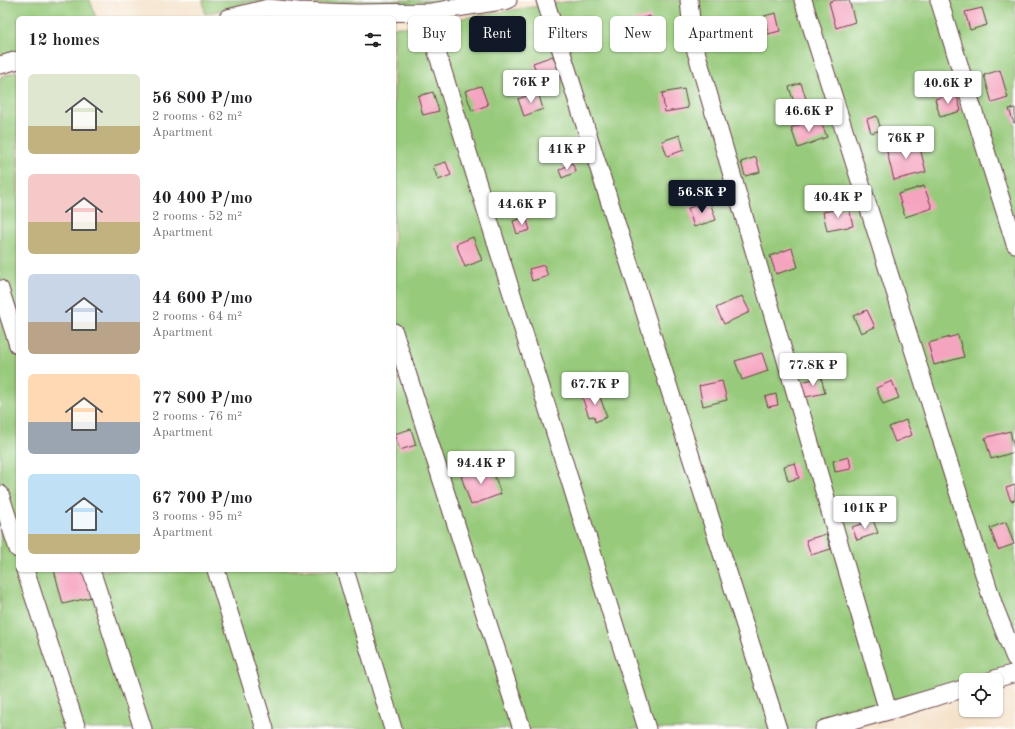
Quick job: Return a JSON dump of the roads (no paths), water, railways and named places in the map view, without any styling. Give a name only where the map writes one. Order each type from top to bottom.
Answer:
[{"type":"street","points":[[236,16],[268,8],[298,15],[431,12],[508,0]]},
{"type":"street","points":[[545,0],[778,729]]},
{"type":"street","points":[[689,0],[693,41],[888,711]]},
{"type":"street","points":[[803,0],[994,606],[1015,658]]},
{"type":"street","points":[[938,0],[1015,244]]},
{"type":"street","points":[[431,12],[435,46],[648,729]]},
{"type":"street","points":[[0,65],[16,61]]},
{"type":"street","points":[[0,289],[16,338]]},
{"type":"street","points":[[396,338],[522,729]]},
{"type":"street","points":[[0,494],[16,543]]},
{"type":"street","points":[[26,572],[77,729]]},
{"type":"street","points":[[92,572],[143,729]]},
{"type":"street","points":[[217,572],[265,729]]},
{"type":"street","points":[[346,572],[393,729]]},
{"type":"street","points":[[1003,677],[1015,673]]},
{"type":"street","points":[[824,729],[959,690]]}]
